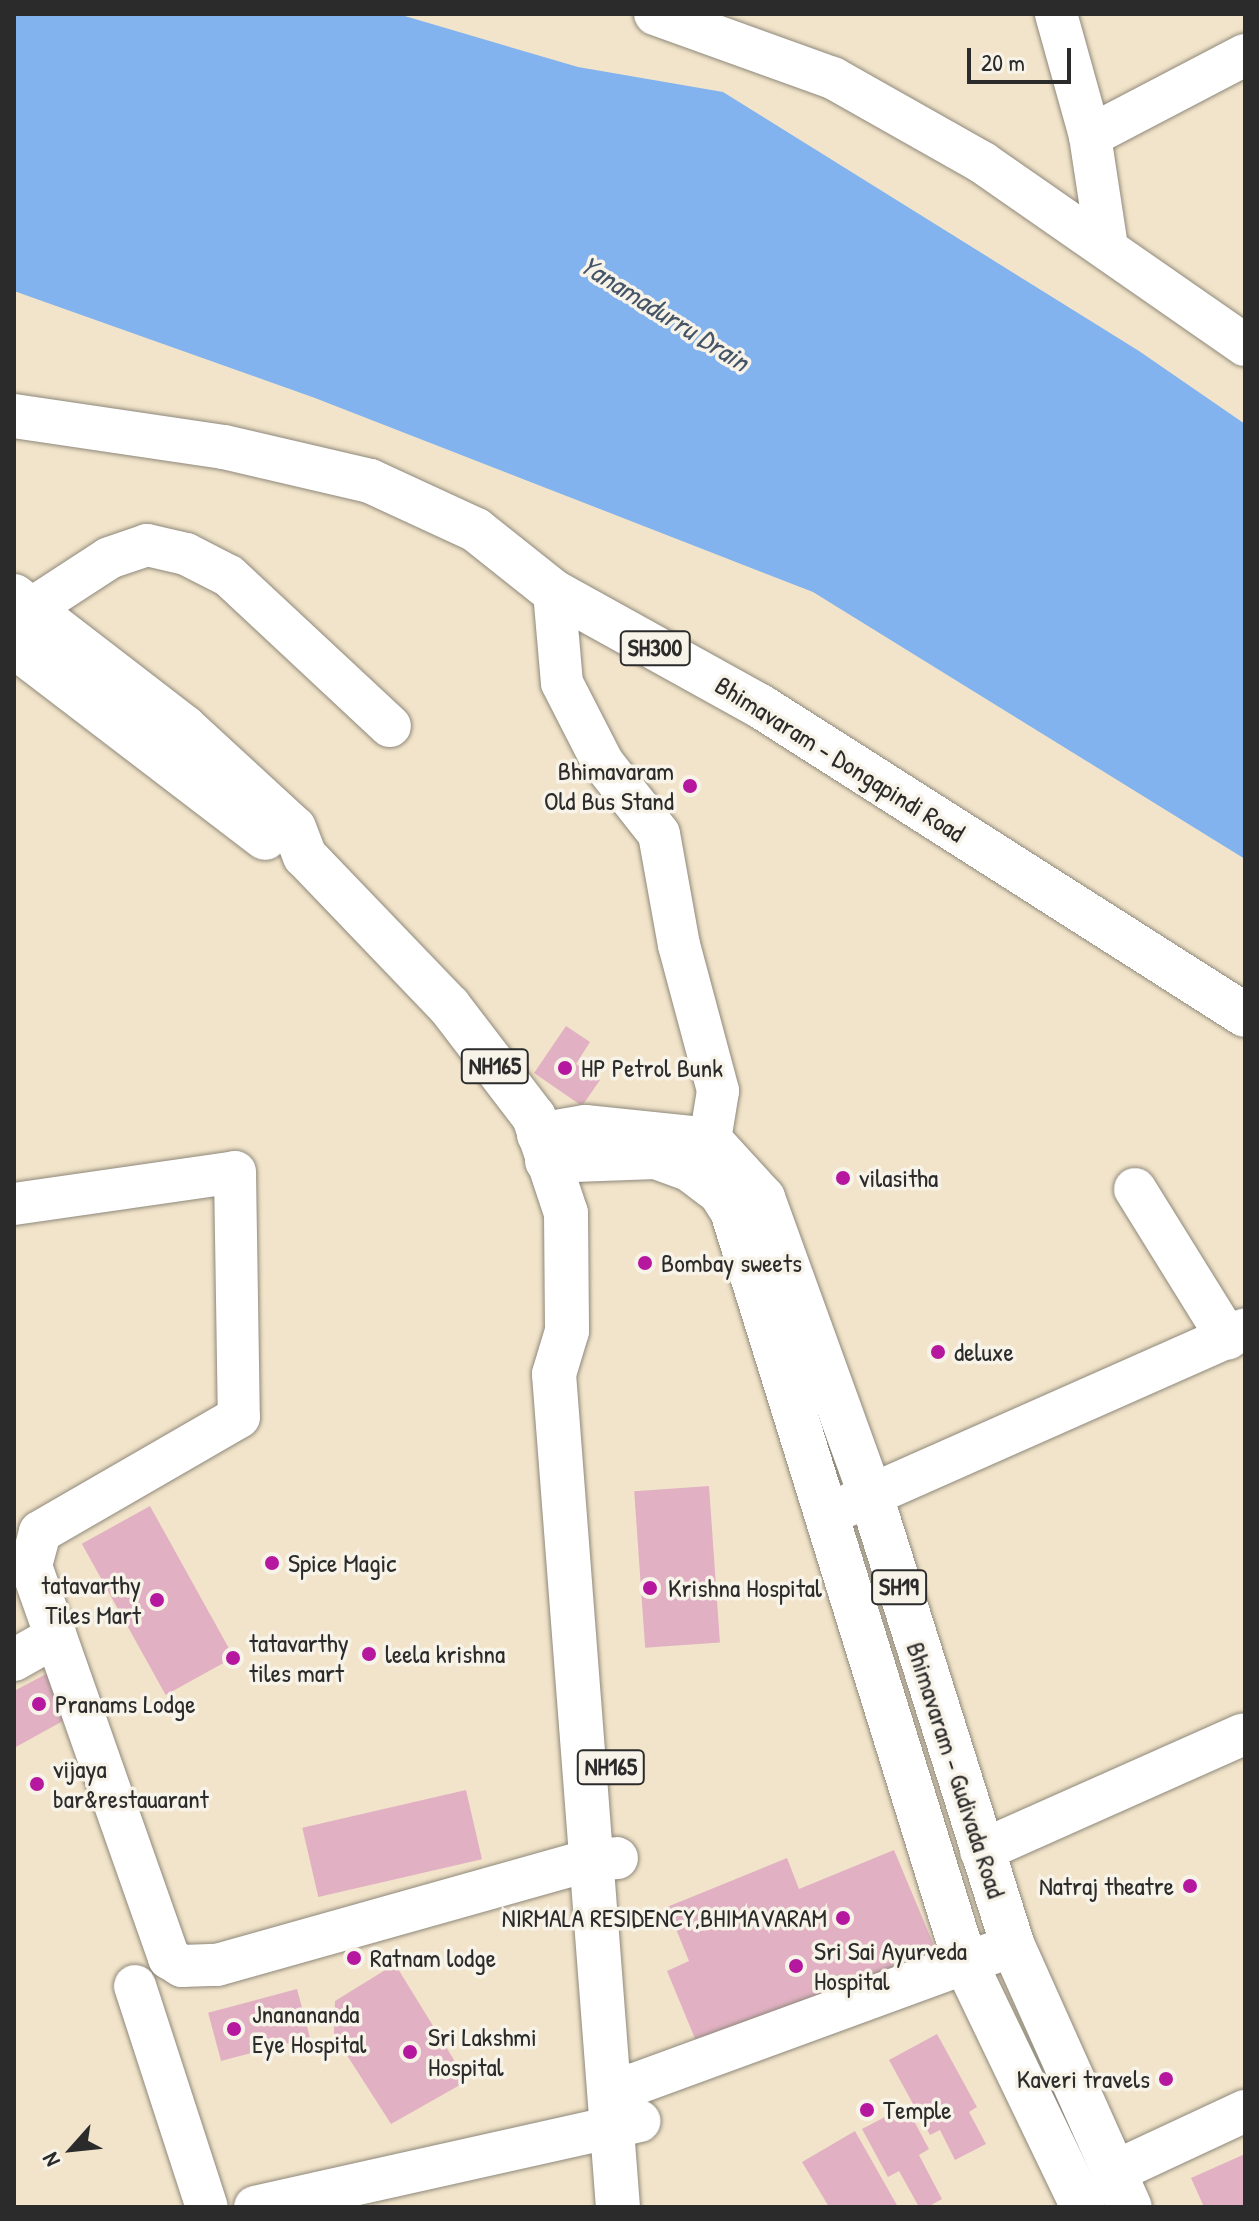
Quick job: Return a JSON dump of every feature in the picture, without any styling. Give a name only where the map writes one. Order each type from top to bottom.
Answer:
[{"type":"main road","name":"Bhimavaram - Dongapindi Road","points":[[14,416],[224,447],[370,481],[476,530],[554,592],[760,706],[1245,1015]]},
{"type":"main road","name":"NH165","points":[[18,617],[285,854],[305,856],[449,1006],[534,1117],[566,1213],[567,1331],[584,1369],[597,1767],[623,2104],[618,2207]]},
{"type":"main road","points":[[543,1148],[585,1127],[699,1154]]},
{"type":"main road","name":"Bhimavaram - Gudivada Road","points":[[699,1154],[763,1198],[871,1496],[1013,1946],[1122,2189]]},
{"type":"main road","name":"Bhimavaram - Gudivada Road","points":[[699,1154],[732,1211],[965,1962],[1083,2207]]},
{"type":"main road","name":"NH165","points":[[623,2104],[645,2207]]},
{"type":"street","points":[[655,14],[833,78],[983,163],[1245,345]]},
{"type":"street","points":[[1056,14],[1090,136],[1107,247]]},
{"type":"street","points":[[1090,136],[1245,55]]},
{"type":"street","points":[[18,617],[109,558],[147,545],[186,554],[229,576],[390,726]]},
{"type":"street","points":[[554,592],[562,683],[603,763],[659,834],[679,945],[718,1091],[699,1154]]},
{"type":"street","points":[[14,1204],[235,1172],[239,1417],[40,1532],[31,1566],[169,1958],[182,1966],[217,1965],[604,1859]]},
{"type":"street","points":[[826,1515],[1236,1334],[1135,1189]]},
{"type":"street","points":[[14,1660],[56,1636]]},
{"type":"street","points":[[981,1851],[1242,1735]]},
{"type":"street","points":[[255,2207],[623,2104],[965,1962],[1013,1946]]},
{"type":"street","points":[[135,1986],[207,2207]]},
{"type":"street","points":[[1122,2189],[1245,2111]]},
{"type":"water","name":"Yanamadurru Drain","points":[[14,14],[398,14],[578,67],[723,92],[1139,351],[1245,424],[1245,859],[813,592],[315,398],[14,291]]},
{"type":"building","points":[[566,1026],[590,1042],[576,1064],[600,1080],[582,1106],[534,1073]]},
{"type":"building","points":[[709,1486],[720,1643],[645,1648],[634,1491]]},
{"type":"building","name":"tatavarthy Tiles Mart","points":[[150,1506],[234,1657],[166,1695],[82,1544]]},
{"type":"building","name":"Pranams Lodge","points":[[48,1673],[72,1716],[14,1748],[14,1691]]},
{"type":"building","points":[[466,1790],[482,1859],[318,1897],[302,1828]]},
{"type":"building","points":[[894,1850],[938,1955],[701,2053],[667,1971],[689,1961],[667,1907],[787,1858],[799,1889]]},
{"type":"building","points":[[395,1964],[467,2081],[391,2124],[334,2035],[335,2001]]},
{"type":"building","points":[[297,1989],[310,2037],[221,2061],[208,2013]]},
{"type":"building","points":[[937,2034],[977,2107],[969,2112],[986,2144],[955,2160],[940,2130],[930,2135],[889,2060]]},
{"type":"building","points":[[906,2106],[929,2149],[919,2155],[942,2199],[928,2207],[919,2207],[899,2171],[888,2177],[862,2129]]},
{"type":"building","points":[[855,2131],[898,2207],[829,2207],[802,2162]]},
{"type":"building","points":[[1245,2154],[1245,2207],[1204,2207],[1191,2178]]},
{"type":"place","name":"Bhimavaram Old Bus Stand","points":[[690,786]]},
{"type":"place","name":"HP Petrol Bunk","points":[[565,1068]]},
{"type":"place","name":"vilasitha","points":[[843,1178]]},
{"type":"place","name":"Bombay sweets","points":[[645,1263]]},
{"type":"place","name":"deluxe","points":[[938,1352]]},
{"type":"place","name":"Spice Magic","points":[[272,1563]]},
{"type":"place","name":"Krishna Hospital","points":[[650,1588]]},
{"type":"place","name":"tatavarthy Tiles Mart","points":[[157,1600]]},
{"type":"place","name":"leela krishna","points":[[369,1654]]},
{"type":"place","name":"tatavarthy tiles mart","points":[[233,1658]]},
{"type":"place","name":"Pranams Lodge","points":[[39,1704]]},
{"type":"place","name":"vijaya bar&restauarant","points":[[37,1784]]},
{"type":"place","name":"Natraj theatre","points":[[1190,1886]]},
{"type":"place","name":"NIRMALA RESIDENCY,BHIMAVARAM","points":[[843,1918]]},
{"type":"place","name":"Ratnam lodge","points":[[354,1958]]},
{"type":"place","name":"Sri Sai Ayurveda Hospital","points":[[796,1966]]},
{"type":"place","name":"Jnanananda Eye Hospital","points":[[234,2029]]},
{"type":"place","name":"Sri Lakshmi Hospital","points":[[410,2052]]},
{"type":"place","name":"Kaveri travels","points":[[1166,2079]]},
{"type":"place","name":"Temple","points":[[867,2110]]}]
